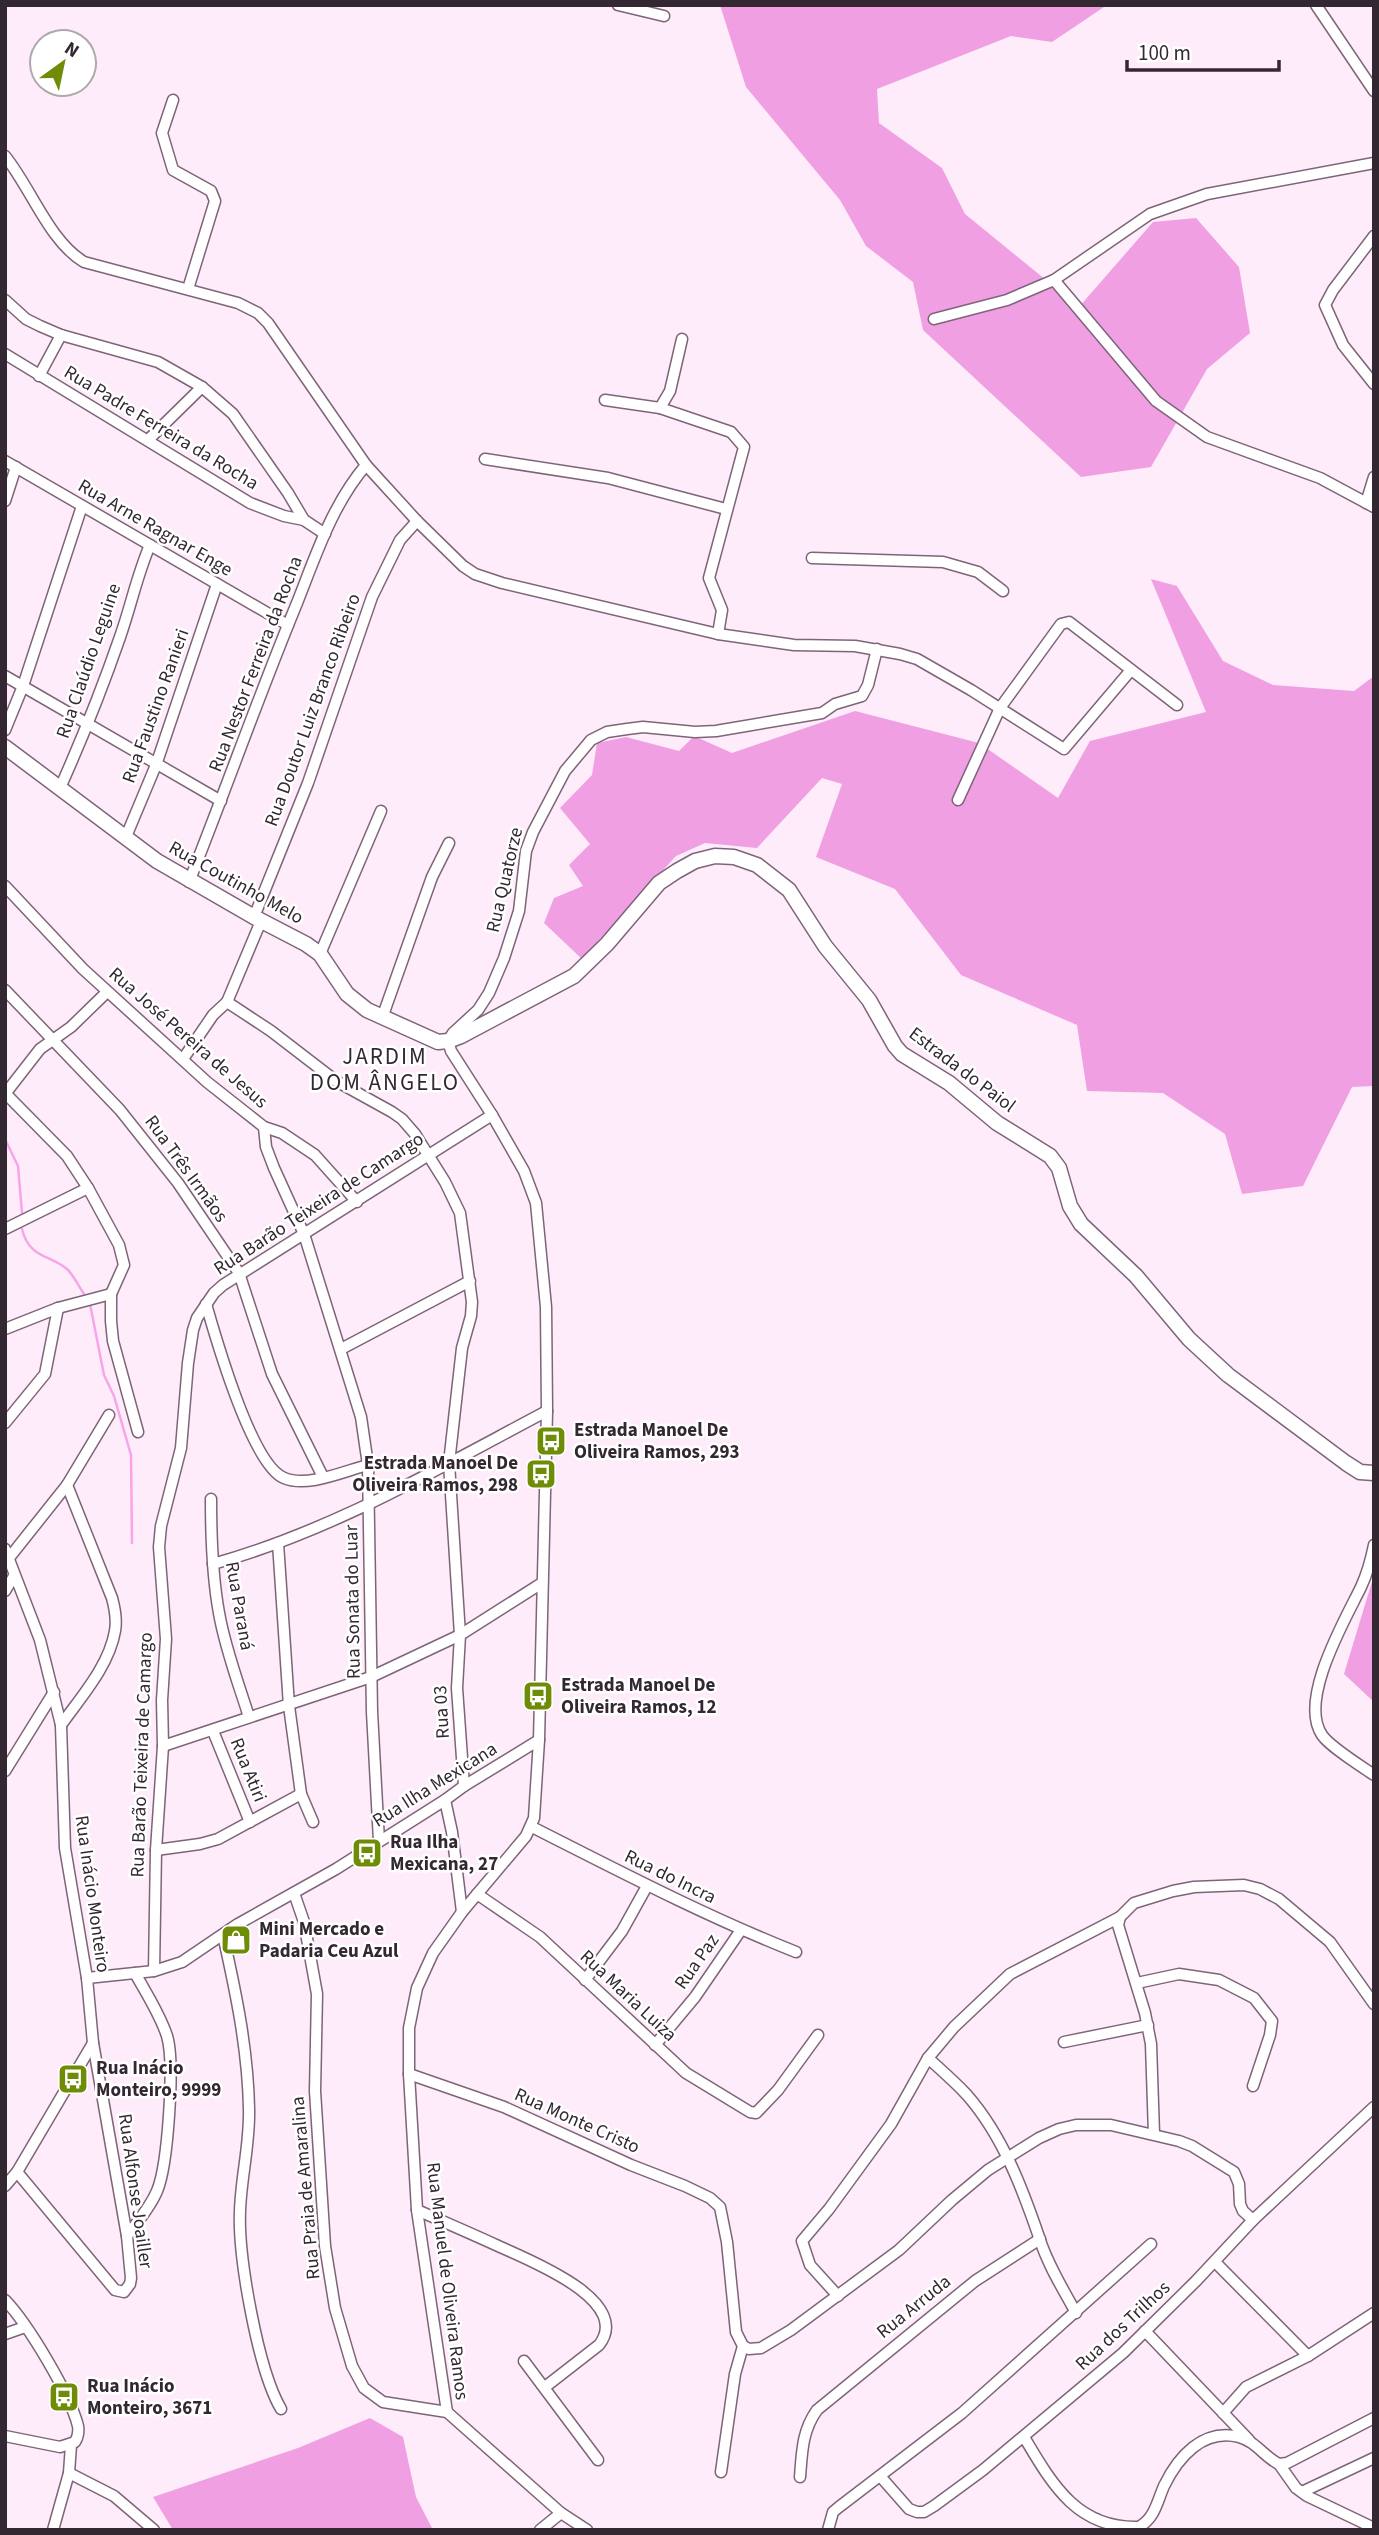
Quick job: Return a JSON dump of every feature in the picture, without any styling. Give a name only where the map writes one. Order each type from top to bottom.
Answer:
[{"type":"street","points":[[618,5],[664,16]]},
{"type":"street","points":[[1316,5],[1374,91]]},
{"type":"street","points":[[173,100],[162,133],[173,170],[211,191],[215,201],[188,289]]},
{"type":"street","points":[[5,156],[56,233],[76,257],[84,262],[238,303],[258,313],[275,333],[366,465],[417,522],[463,566],[488,579],[685,628],[794,645],[855,646],[917,659],[1064,749],[1131,670]]},
{"type":"street","points":[[934,319],[1007,300],[1054,280],[1150,214],[1208,194],[1374,163]]},
{"type":"street","points":[[1374,236],[1326,301],[1326,309],[1343,345],[1374,384]]},
{"type":"street","points":[[1054,280],[1156,401],[1207,438],[1320,478],[1370,505],[1374,477]]},
{"type":"street","name":"Rua Padre Ferreira da Rocha","points":[[5,300],[26,319],[61,335],[158,362],[202,387],[233,414],[304,520]]},
{"type":"street","points":[[39,376],[61,335]]},
{"type":"street","points":[[660,408],[670,391],[682,339]]},
{"type":"street","name":"Rua Padre Ferreira da Rocha","points":[[5,354],[250,503],[304,520],[325,534]]},
{"type":"street","points":[[148,440],[202,387]]},
{"type":"street","points":[[605,400],[660,408],[731,432],[744,447],[709,578],[722,610],[718,634]]},
{"type":"street","points":[[485,459],[608,478],[726,509]]},
{"type":"street","name":"Rua Arne Ragnar Enge","points":[[5,461],[288,625]]},
{"type":"street","name":"Rua Nestor Ferreira da Rocha","points":[[189,882],[325,534],[349,486],[366,465]]},
{"type":"street","points":[[5,501],[16,467]]},
{"type":"street","points":[[5,730],[23,686],[82,506]]},
{"type":"street","name":"Rua Doutor Luiz Branco Ribeiro","points":[[183,1059],[214,1015],[227,1002],[308,783],[372,597],[400,540],[417,522]]},
{"type":"street","name":"Rua Claúdio Leguine","points":[[60,788],[89,724],[150,545]]},
{"type":"street","points":[[812,558],[943,562],[978,572],[1003,591]]},
{"type":"street","name":"Rua Faustino Ranieri","points":[[125,839],[156,765],[217,584]]},
{"type":"street","points":[[958,800],[1000,708],[1060,624],[1069,622],[1177,705]]},
{"type":"street","name":"Rua Quatorze","points":[[448,1041],[478,1010],[489,993],[519,911],[526,851],[533,832],[551,795],[579,752],[591,740],[607,732],[643,727],[695,732],[739,728],[822,713],[835,704],[862,696],[868,685],[877,649]]},
{"type":"street","points":[[5,676],[222,802]]},
{"type":"street","name":"Rua Coutinho Melo","points":[[5,747],[125,839],[189,882],[306,943],[320,954],[347,993],[366,1010],[431,1039],[448,1041]]},
{"type":"street","points":[[320,954],[381,811]]},
{"type":"street","points":[[382,1018],[432,877],[449,843]]},
{"type":"street","name":"Estrada do Paiol","points":[[448,1041],[574,975],[590,962],[659,883],[677,871],[695,861],[715,856],[734,857],[757,865],[789,890],[825,946],[869,1000],[902,1054],[948,1083],[997,1123],[1050,1156],[1059,1168],[1070,1206],[1081,1224],[1136,1276],[1189,1339],[1228,1375],[1346,1463],[1360,1472],[1374,1473]]},
{"type":"street","name":"Rua José Pereira de Jesus","points":[[5,886],[107,992],[207,1083],[264,1127],[282,1133],[315,1155],[357,1202]]},
{"type":"street","name":"Rua Três Irmãos","points":[[5,990],[120,1110],[178,1183],[239,1273],[272,1374],[323,1477]]},
{"type":"street","points":[[107,992],[54,1041],[40,1049],[5,1094],[67,1156],[88,1188],[123,1257],[124,1265],[111,1294],[113,1341],[138,1432]]},
{"type":"street","name":"Rua 03","points":[[227,1002],[271,1031],[337,1081],[402,1119],[429,1155],[460,1213],[470,1281],[471,1316],[462,1348],[449,1463],[460,1635],[457,1688],[464,1786]]},
{"type":"street","name":"Rua Manuel de Oliveira Ramos","points":[[447,2412],[417,2210],[409,2074],[412,2007],[433,1953],[462,1912],[531,1827],[536,1806],[547,1411],[545,1294],[536,1203],[524,1171],[451,1051],[448,1041]]},
{"type":"street","name":"Rua Barão Teixeira de Camargo","points":[[154,1971],[156,1850],[166,1639],[159,1547],[161,1526],[181,1448],[193,1330],[197,1318],[223,1284],[492,1115]]},
{"type":"street","name":"Rua Sonata do Luar","points":[[264,1127],[266,1147],[304,1234],[361,1417],[368,1465],[371,1677],[379,1841]]},
{"type":"street","points":[[5,1228],[88,1188]]},
{"type":"street","points":[[341,1349],[470,1281]]},
{"type":"street","points":[[5,1329],[58,1308],[111,1294]]},
{"type":"street","points":[[206,1304],[233,1388],[274,1472],[283,1478],[305,1480],[368,1465]]},
{"type":"street","points":[[5,1423],[46,1374],[58,1308]]},
{"type":"street","points":[[213,1564],[278,1543],[369,1504],[547,1411]]},
{"type":"street","points":[[7,1554],[67,1485],[109,1415]]},
{"type":"street","points":[[61,1725],[90,1685],[109,1650],[116,1630],[112,1598],[67,1485]]},
{"type":"street","name":"Rua Paraná","points":[[211,1499],[214,1581],[222,1629],[249,1717]]},
{"type":"street","points":[[278,1543],[289,1706],[301,1794],[313,1822]]},
{"type":"street","points":[[1374,1545],[1367,1573],[1323,1673],[1316,1709],[1317,1723],[1323,1737],[1374,1775]]},
{"type":"street","name":"Rua Inácio Monteiro","points":[[7,1554],[40,1640],[61,1725],[65,1848],[87,1978],[93,2043]]},
{"type":"street","points":[[5,1591],[14,1576]]},
{"type":"street","points":[[163,1746],[371,1677],[460,1635],[542,1583]]},
{"type":"street","points":[[5,1771],[54,1692]]},
{"type":"street","name":"Rua Atiri","points":[[213,1731],[250,1822]]},
{"type":"street","name":"Rua Ilha Mexicana","points":[[87,1978],[154,1971],[182,1962],[238,1924],[337,1869],[539,1740]]},
{"type":"street","points":[[156,1850],[210,1842],[301,1794]]},
{"type":"street","points":[[445,1800],[452,1832],[462,1912]]},
{"type":"street","name":"Rua do Incra","points":[[531,1827],[647,1886],[741,1930],[796,1952]]},
{"type":"street","points":[[838,2296],[810,2265],[802,2241],[829,2209],[891,2123],[928,2058],[954,2028],[1010,1974],[1120,1917],[1133,1903],[1194,1887],[1244,1885],[1260,1889],[1279,1899],[1330,1942],[1374,2004]]},
{"type":"street","points":[[585,1980],[622,1931],[647,1886]]},
{"type":"street","name":"Rua Praia de Amaralina","points":[[294,1893],[304,1922],[317,1994],[317,2144],[325,2246],[342,2337],[352,2366],[371,2395],[383,2402],[447,2412]]},
{"type":"street","name":"Rua Maria Luiza","points":[[477,1894],[540,1937],[655,2045],[698,2081],[750,2112],[756,2113],[760,2110],[778,2090],[818,2035]]},
{"type":"street","points":[[1120,1917],[1118,1924],[1137,1983],[1152,2044],[1154,2134]]},
{"type":"street","name":"Rua Paz","points":[[655,2045],[695,1997],[741,1930]]},
{"type":"street","points":[[223,1935],[242,2022],[249,2111],[239,2213],[242,2246],[262,2360],[281,2409]]},
{"type":"street","points":[[127,2236],[150,2204],[159,2185],[168,2116],[169,2042],[161,2020],[135,1973]]},
{"type":"street","points":[[1137,1983],[1179,1974],[1219,1980],[1254,1998],[1272,2021],[1253,2086]]},
{"type":"street","points":[[1064,2042],[1147,2025]]},
{"type":"street","points":[[5,2186],[17,2172],[93,2043]]},
{"type":"street","name":"Rua Alfonse Joailler","points":[[17,2172],[115,2290],[124,2292],[130,2284],[127,2236],[93,2043]]},
{"type":"street","points":[[928,2058],[968,2096],[1007,2158],[1040,2239],[1076,2313]]},
{"type":"street","name":"Rua Monte Cristo","points":[[409,2074],[504,2107],[619,2160],[685,2186],[715,2202],[723,2212],[736,2332],[743,2346]]},
{"type":"street","name":"Rua dos Trilhos","points":[[880,2476],[909,2509],[924,2512],[983,2470],[1123,2353],[1215,2262],[1253,2220],[1374,2107]]},
{"type":"street","points":[[721,2472],[735,2374],[743,2346],[754,2350],[768,2345],[838,2296],[899,2250],[952,2200],[1007,2158],[1039,2138],[1076,2124],[1111,2125],[1192,2146],[1234,2172],[1239,2184],[1240,2204],[1253,2220]]},
{"type":"street","points":[[417,2210],[562,2276],[588,2296],[606,2323],[605,2337],[598,2346],[545,2387]]},
{"type":"street","name":"Rua Arruda","points":[[800,2476],[803,2437],[817,2410],[975,2281],[1040,2239]]},
{"type":"street","points":[[828,2530],[833,2512],[962,2413],[1151,2244]]},
{"type":"street","points":[[1215,2262],[1308,2356]]},
{"type":"street","points":[[5,2300],[44,2355],[78,2426],[75,2442],[60,2447],[5,2436]]},
{"type":"street","points":[[1223,2413],[1246,2387],[1308,2356],[1374,2313]]},
{"type":"street","points":[[5,2334],[24,2328]]},
{"type":"street","points":[[1145,2331],[1251,2442],[1279,2464],[1302,2492],[1374,2528]]},
{"type":"street","points":[[524,2361],[598,2460]]},
{"type":"street","points":[[447,2412],[561,2512],[587,2530]]},
{"type":"street","points":[[1279,2464],[1287,2463],[1374,2418]]},
{"type":"street","points":[[1024,2437],[1046,2474],[1075,2508],[1101,2521],[1129,2528],[1147,2523],[1174,2467],[1201,2441],[1225,2435],[1251,2442]]},
{"type":"street","points":[[53,2530],[69,2473],[71,2445]]},
{"type":"street","points":[[1302,2492],[1374,2458]]},
{"type":"street","points":[[69,2473],[114,2496],[154,2530]]},
{"type":"street","points":[[540,2530],[561,2512]]},
{"type":"shaded area","points":[[720,5],[1107,5],[1052,42],[1011,36],[877,89],[879,123],[942,168],[965,214],[1079,307],[1153,222],[1196,218],[1239,267],[1250,333],[1207,369],[1151,467],[1081,477],[923,330],[913,282],[866,246],[840,200],[746,87]]},
{"type":"shaded area","points":[[1151,579],[1177,586],[1223,661],[1273,685],[1354,691],[1374,676],[1374,1086],[1352,1087],[1303,1186],[1242,1194],[1225,1134],[1163,1093],[1087,1091],[1077,1025],[961,975],[895,889],[816,857],[842,784],[822,778],[757,848],[705,843],[676,856],[582,959],[544,923],[554,898],[583,886],[569,865],[590,844],[560,808],[592,775],[597,743],[626,737],[679,751],[694,736],[732,753],[855,711],[979,743],[1058,798],[1090,741],[1206,712]]},
{"type":"shaded area","points":[[1374,1575],[1374,1702],[1344,1674]]},
{"type":"shaded area","points":[[370,2418],[403,2437],[416,2497],[433,2530],[173,2530],[153,2497],[298,2448]]},
{"type":"waterway","points":[[5,1139],[18,1166],[22,1213]]},
{"type":"waterway","points":[[22,1229],[30,1246],[68,1270],[84,1294]]},
{"type":"waterway","points":[[90,1304],[104,1375],[114,1396],[131,1455],[132,1543]]},
{"type":"place","name":"Estrada Manoel De Oliveira Ramos, 293","points":[[551,1441]]},
{"type":"place","name":"Estrada Manoel De Oliveira Ramos, 298","points":[[541,1474]]},
{"type":"place","name":"Estrada Manoel De Oliveira Ramos, 12","points":[[538,1696]]},
{"type":"place","name":"Rua Ilha Mexicana, 27","points":[[367,1853]]},
{"type":"place","name":"Mini Mercado e Padaria Ceu Azul","points":[[236,1940]]},
{"type":"place","name":"Rua Inácio Monteiro, 9999","points":[[73,2079]]},
{"type":"place","name":"Rua Inácio Monteiro, 3671","points":[[64,2397]]},
{"type":"district","name":"JARDIM DOM ÂNGELO","points":[[385,1069]]}]
